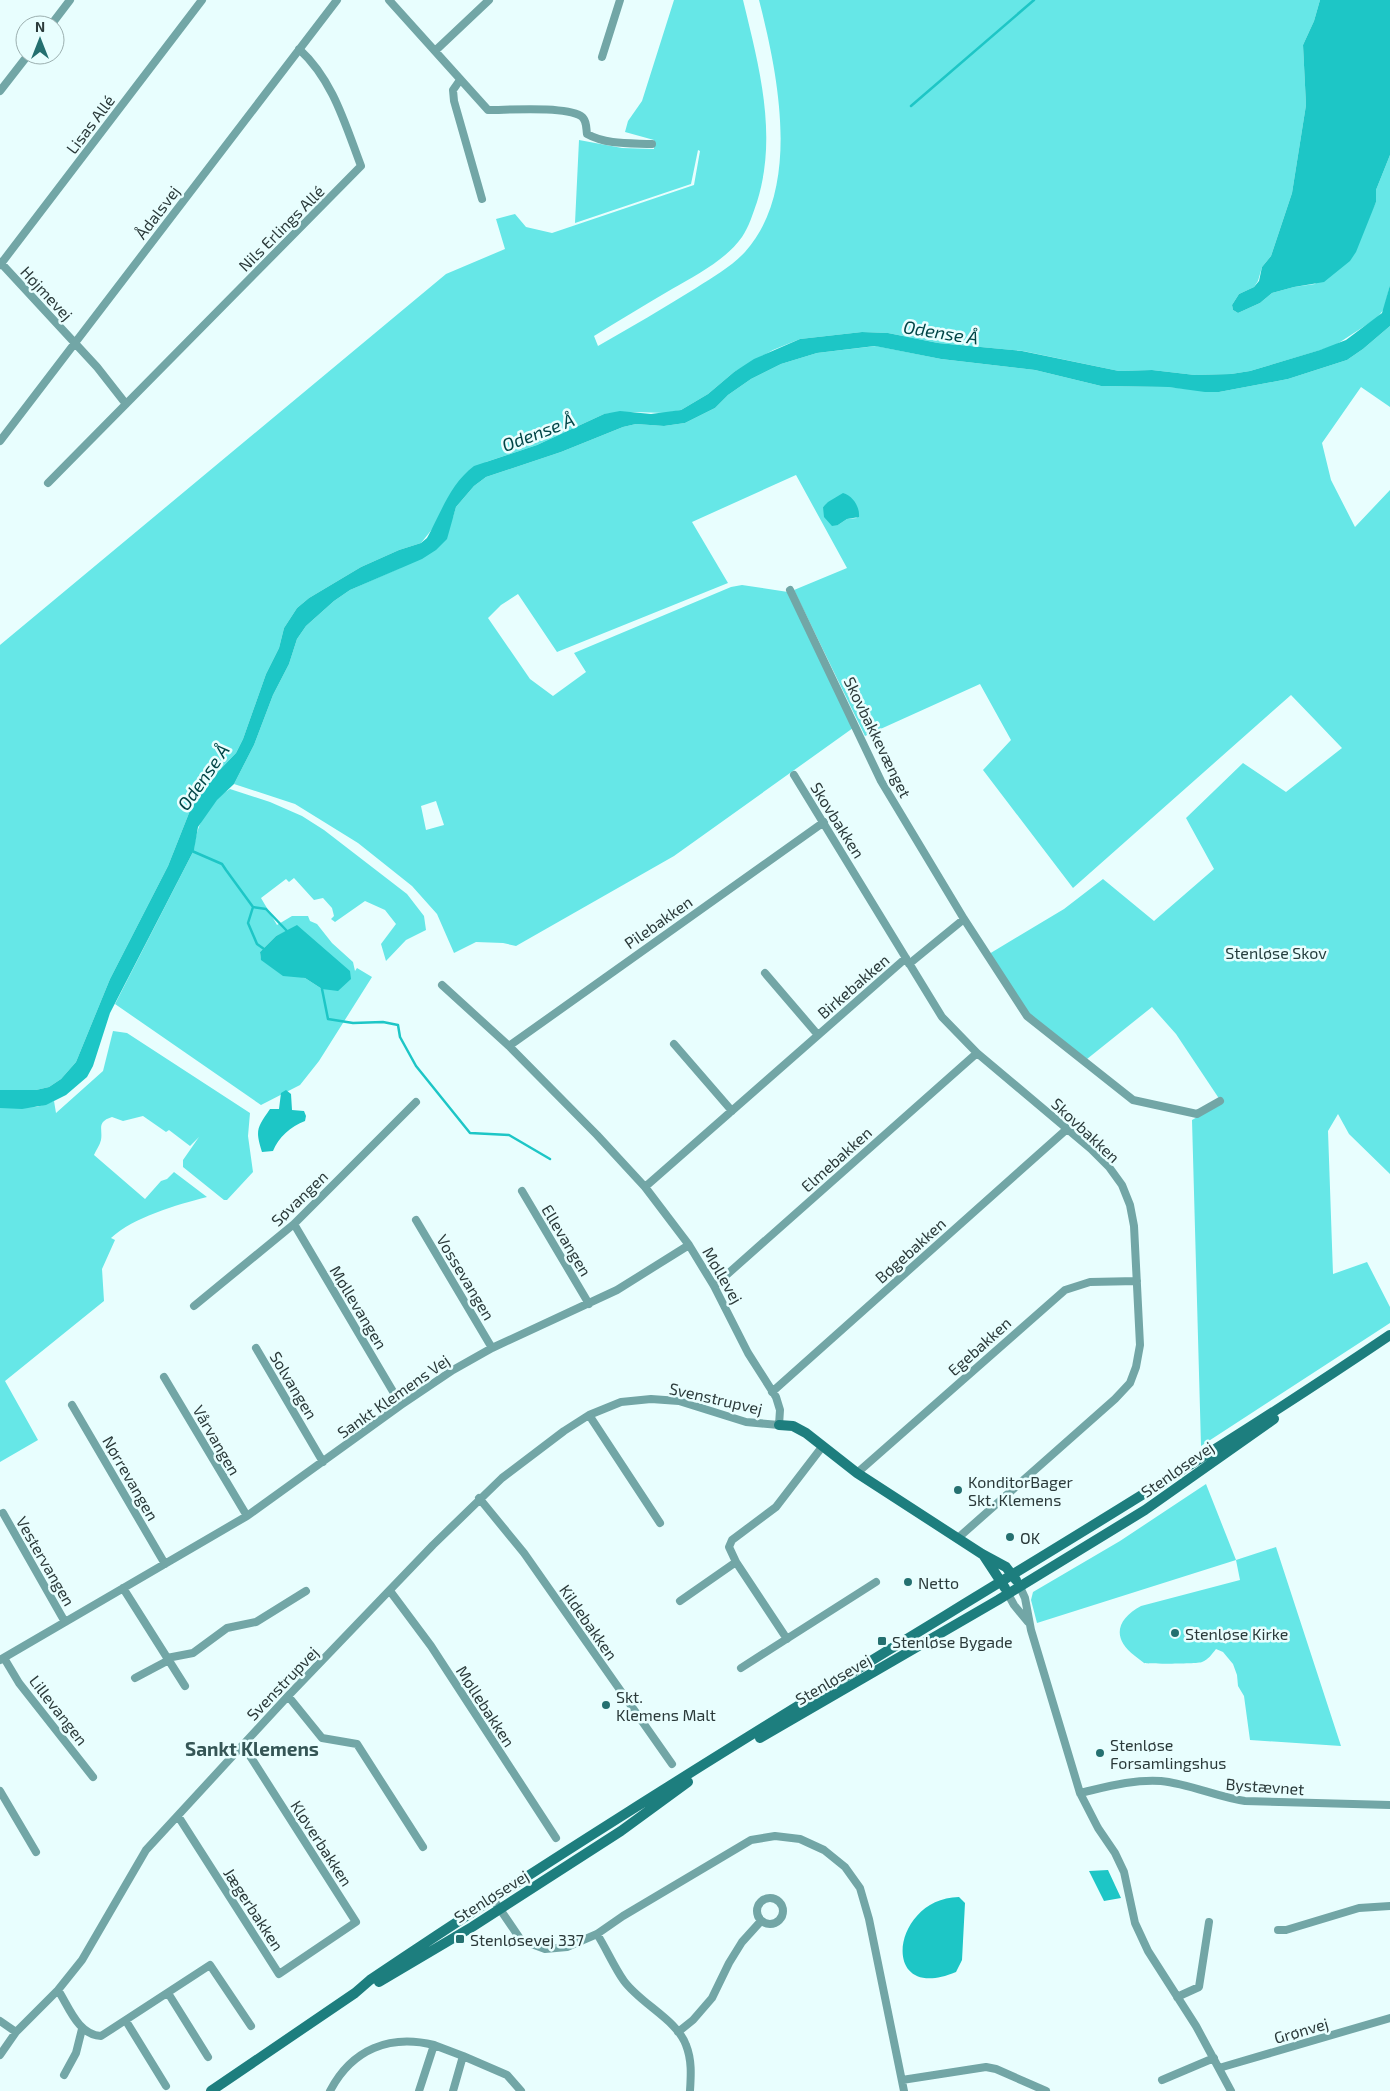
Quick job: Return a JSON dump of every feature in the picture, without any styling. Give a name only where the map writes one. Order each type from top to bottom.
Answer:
[{"type":"street","points":[[58,15],[70,0]]},
{"type":"street","name":"Lisas Allé","points":[[0,263],[202,0]]},
{"type":"street","name":"Ådalsvej","points":[[0,441],[337,0]]},
{"type":"street","points":[[389,0],[488,110],[563,111],[582,117],[586,122],[587,134],[596,139],[618,143],[652,144]]},
{"type":"street","points":[[435,51],[489,0]]},
{"type":"street","points":[[602,56],[620,0]]},
{"type":"street","name":"Nils Erlings Allé","points":[[48,483],[362,166],[329,87],[316,67],[299,49]]},
{"type":"street","points":[[0,91],[20,65]]},
{"type":"street","points":[[460,80],[453,90],[454,101],[482,199]]},
{"type":"street","name":"Højmevej","points":[[0,263],[75,343]]},
{"type":"street","points":[[75,343],[126,404]]},
{"type":"street","name":"Skovbakkevænget","points":[[790,590],[881,781],[964,919],[1027,1016],[1133,1100],[1196,1114],[1220,1101]]},
{"type":"street","name":"Skovbakken","points":[[794,775],[942,1017],[977,1053],[1103,1161],[1122,1185],[1130,1205],[1134,1226],[1140,1345],[1136,1367],[1130,1383],[1115,1399],[958,1538]]},
{"type":"street","name":"Pilebakken","points":[[509,1046],[824,822]]},
{"type":"street","points":[[908,961],[964,919]]},
{"type":"street","name":"Birkebakken","points":[[645,1187],[818,1035],[908,961]]},
{"type":"street","name":"Birkebakken","points":[[765,974],[818,1035]]},
{"type":"street","name":"Møllevej","points":[[442,985],[509,1046],[598,1135],[645,1187],[689,1245],[714,1286],[748,1353],[778,1402],[779,1425]]},
{"type":"street","points":[[674,1044],[732,1111]]},
{"type":"street","name":"Elmebakken","points":[[714,1286],[977,1053]]},
{"type":"street","name":"Søvangen","points":[[194,1306],[294,1224],[416,1102]]},
{"type":"street","name":"Bøgebakken","points":[[772,1392],[1067,1129]]},
{"type":"street","name":"Ellevangen","points":[[522,1191],[589,1304]]},
{"type":"street","name":"Vossevangen","points":[[416,1220],[492,1348]]},
{"type":"street","name":"Møllevangen","points":[[294,1224],[401,1404]]},
{"type":"street","name":"Sankt Klemens Vej","points":[[2,1659],[247,1516],[324,1462],[401,1404],[453,1370],[492,1348],[617,1290],[689,1245]]},
{"type":"street","name":"Egebakken","points":[[857,1472],[1065,1290],[1090,1282],[1137,1281]]},
{"type":"street","name":"Stenløsevej","points":[[211,2091],[355,1993],[370,1980],[492,1899],[702,1766],[1013,1576],[1320,1382],[1390,1335]]},
{"type":"street","name":"Solvangen","points":[[256,1348],[324,1462]]},
{"type":"street","name":"Vårvangen","points":[[164,1377],[247,1516]]},
{"type":"street","name":"Stenløsevej","points":[[355,1993],[372,1986],[499,1909],[621,1831],[697,1776],[729,1756],[1020,1587],[1145,1510],[1299,1401],[1320,1382]]},
{"type":"street","name":"Svenstrupvej","points":[[0,2055],[16,2032],[58,1990],[82,1960],[146,1850],[288,1696],[480,1498],[502,1478],[589,1414],[622,1402],[651,1399],[679,1401],[746,1422],[779,1425]]},
{"type":"street","name":"Nørrevangen","points":[[72,1405],[165,1564]]},
{"type":"street","points":[[589,1414],[660,1523]]},
{"type":"street","points":[[779,1425],[794,1426],[806,1433],[857,1472],[982,1554],[1006,1566],[1013,1576],[1025,1598],[1028,1622],[1080,1793],[1124,1872],[1135,1923],[1148,1951],[1214,2058],[1231,2091]]},
{"type":"street","points":[[787,1639],[736,1562],[729,1547],[732,1540],[776,1507],[822,1447]]},
{"type":"street","name":"Kildebakken","points":[[480,1498],[524,1553],[672,1764]]},
{"type":"street","name":"Vestervangen","points":[[3,1513],[65,1622]]},
{"type":"street","points":[[982,1554],[1002,1582],[1014,1605],[1028,1622]]},
{"type":"street","points":[[680,1601],[736,1562]]},
{"type":"street","points":[[741,1668],[876,1582]]},
{"type":"street","points":[[123,1588],[185,1686]]},
{"type":"street","points":[[135,1678],[168,1659],[193,1653],[227,1628],[256,1622],[306,1591]]},
{"type":"street","name":"Møllebakken","points":[[390,1591],[431,1646],[556,1838]]},
{"type":"street","name":"Lillevangen","points":[[2,1659],[94,1777]]},
{"type":"street","points":[[288,1696],[322,1738],[357,1744],[423,1848]]},
{"type":"street","name":"Kløverbakken","points":[[243,1745],[356,1922],[322,1945]]},
{"type":"street","name":"Bystævnet","points":[[1080,1793],[1140,1781],[1162,1782],[1245,1802],[1390,1806]]},
{"type":"street","points":[[0,1791],[36,1852]]},
{"type":"street","name":"Jægerbakken","points":[[178,1816],[279,1974],[322,1945]]},
{"type":"street","points":[[492,1899],[521,1940],[535,1947],[546,1949],[566,1947],[597,1934],[623,1916],[751,1840],[775,1836],[800,1839],[824,1850],[845,1866],[860,1888],[870,1924],[904,2091]]},
{"type":"street","points":[[1278,1930],[1286,1930],[1359,1908],[1390,1906]]},
{"type":"street","points":[[678,2032],[693,2020],[712,1998],[729,1963],[742,1942],[761,1921]]},
{"type":"street","points":[[1176,1997],[1199,1987],[1209,1922]]},
{"type":"street","points":[[597,1934],[624,1982],[678,2032],[686,2044],[691,2066],[690,2091]]},
{"type":"street","points":[[58,1990],[82,2029],[91,2036],[101,2036],[210,1965],[251,2026]]},
{"type":"street","points":[[168,1993],[208,2057]]},
{"type":"street","name":"Grønvej","points":[[1219,2068],[1390,2018]]},
{"type":"street","points":[[0,2021],[16,2032]]},
{"type":"street","points":[[126,2021],[166,2086]]},
{"type":"street","points":[[64,2075],[76,2053],[82,2029]]},
{"type":"street","points":[[330,2091],[352,2061],[377,2046],[406,2041],[434,2046],[507,2075],[521,2091]]},
{"type":"street","points":[[419,2091],[434,2046]]},
{"type":"street","points":[[453,2091],[463,2056]]},
{"type":"street","points":[[1162,2080],[1214,2058]]},
{"type":"street","points":[[902,2080],[986,2067],[996,2069],[1046,2091]]},
{"type":"green space","points":[[674,0],[743,0],[755,50],[764,101],[766,151],[763,177],[751,220],[744,233],[728,253],[691,278],[594,336],[598,346],[672,303],[728,267],[745,252],[763,226],[774,196],[779,164],[780,130],[773,62],[759,0],[1320,0],[1314,21],[1303,45],[1306,105],[1292,193],[1271,256],[1262,267],[1254,287],[1239,294],[1232,305],[1233,310],[1238,313],[1260,303],[1272,293],[1315,284],[1367,220],[1376,202],[1376,190],[1390,155],[1390,285],[1384,309],[1377,318],[1334,346],[1250,371],[1231,374],[1195,375],[1152,370],[1119,371],[1023,351],[938,343],[888,333],[862,332],[800,339],[773,350],[734,372],[708,394],[681,410],[666,413],[634,412],[604,414],[537,445],[486,462],[421,543],[399,550],[361,567],[309,598],[297,608],[284,628],[279,648],[266,674],[243,739],[236,753],[209,781],[191,808],[168,866],[110,979],[76,1062],[61,1079],[49,1087],[36,1090],[0,1090],[0,645],[446,274],[505,249],[496,219],[515,214],[526,227],[552,233],[694,185],[700,151],[698,150],[691,184],[575,223],[579,140],[622,148],[654,149],[654,140],[625,132],[628,121],[642,101]]},
{"type":"green space","name":"Stenløse Skov","points":[[1390,326],[1390,407],[1361,387],[1322,443],[1331,480],[1355,527],[1390,490],[1390,1174],[1349,1134],[1338,1114],[1328,1131],[1333,1274],[1367,1262],[1390,1307],[1390,1323],[1201,1446],[1192,1120],[1222,1103],[1176,1034],[1152,1007],[1087,1059],[1030,1015],[989,954],[1064,909],[1103,879],[1154,921],[1214,869],[1186,818],[1243,763],[1286,792],[1342,748],[1291,695],[1073,888],[983,770],[1011,740],[980,684],[865,736],[794,590],[847,568],[796,475],[692,522],[728,583],[557,652],[518,594],[501,605],[488,618],[530,679],[553,696],[586,672],[574,653],[731,587],[742,585],[788,592],[853,728],[674,856],[516,946],[503,943],[476,942],[454,953],[437,914],[412,886],[358,843],[295,804],[234,784],[254,745],[273,695],[289,664],[297,639],[306,626],[334,601],[350,590],[400,568],[453,517],[456,507],[474,486],[486,477],[561,452],[623,427],[636,424],[664,426],[685,423],[715,408],[728,395],[751,379],[781,364],[817,353],[876,346],[941,359],[1035,370],[1101,386],[1168,387],[1219,392],[1288,379],[1347,360]],"holes":[[[839,497],[857,518],[847,519],[838,525],[823,507]],[[436,801],[444,825],[426,830],[421,806]]]},
{"type":"green space","points":[[230,789],[270,802],[302,816],[324,830],[407,894],[424,916],[426,930],[406,940],[386,961],[381,944],[396,924],[385,910],[365,901],[335,922],[331,919],[334,916],[332,908],[323,898],[314,900],[294,878],[289,882],[286,879],[261,898],[277,925],[292,916],[308,916],[310,921],[317,924],[332,943],[353,962],[355,971],[357,968],[372,977],[319,1061],[300,1085],[261,1105],[115,1004],[194,850],[200,823],[209,807]],"holes":[[[297,926],[322,989],[305,978],[271,966],[261,959],[260,952],[276,936]]]},
{"type":"green space","points":[[113,1031],[127,1033],[250,1113],[248,1136],[253,1172],[227,1200],[224,1200],[183,1167],[183,1160],[199,1137],[190,1146],[169,1130],[166,1132],[143,1116],[123,1121],[112,1117],[104,1121],[101,1126],[100,1142],[94,1155],[145,1199],[161,1181],[167,1179],[174,1172],[207,1197],[143,1218],[111,1238],[115,1240],[102,1269],[104,1301],[5,1381],[38,1440],[0,1462],[0,1108],[37,1107],[54,1101],[56,1113],[103,1071]]},
{"type":"green space","points":[[1206,1484],[1236,1560],[1037,1623],[1031,1600],[1033,1592],[1120,1541]]},
{"type":"green space","points":[[1276,1547],[1341,1746],[1250,1740],[1244,1696],[1238,1686],[1233,1664],[1223,1652],[1216,1649],[1210,1657],[1199,1663],[1144,1663],[1127,1649],[1122,1642],[1120,1629],[1122,1623],[1133,1611],[1141,1606],[1240,1580],[1236,1560]]},
{"type":"shaded area","points":[[1320,0],[1390,0],[1390,155],[1376,190],[1376,202],[1356,252],[1350,261],[1324,282],[1272,293],[1260,303],[1238,313],[1233,310],[1232,305],[1239,294],[1254,287],[1259,281],[1262,267],[1271,256],[1292,193],[1306,105],[1303,45],[1314,21]]},
{"type":"shaded area","points":[[1390,285],[1390,326],[1347,360],[1288,379],[1219,392],[1205,392],[1168,387],[1101,386],[1035,370],[941,359],[875,346],[817,353],[781,364],[751,379],[728,395],[715,408],[685,423],[664,426],[636,424],[623,427],[561,452],[486,477],[474,486],[456,507],[447,539],[436,550],[422,559],[350,590],[334,601],[306,626],[297,639],[289,664],[273,695],[254,745],[234,784],[217,800],[198,827],[194,850],[110,1013],[93,1066],[87,1077],[66,1095],[46,1105],[22,1109],[0,1108],[0,1090],[36,1090],[49,1087],[61,1079],[76,1062],[110,979],[168,866],[191,808],[209,781],[236,753],[243,739],[266,674],[279,648],[284,628],[297,608],[309,598],[361,567],[399,550],[421,543],[427,538],[458,481],[474,466],[537,445],[604,414],[620,411],[651,414],[681,410],[708,394],[734,372],[754,359],[800,339],[862,332],[888,333],[938,343],[1022,351],[1119,371],[1152,370],[1195,375],[1231,374],[1250,371],[1320,350],[1346,340],[1382,313]]},
{"type":"shaded area","points":[[843,493],[855,502],[859,517],[847,519],[838,525],[832,526],[824,517],[823,507]]},
{"type":"shaded area","points":[[297,925],[350,971],[351,979],[338,991],[322,989],[305,978],[283,976],[261,960],[260,952],[276,936]]},
{"type":"shaded area","points":[[286,1090],[291,1094],[292,1110],[304,1111],[305,1121],[286,1133],[273,1151],[262,1152],[258,1139],[258,1129],[270,1109],[279,1109],[281,1093]]},
{"type":"shaded area","points":[[1108,1870],[1121,1898],[1104,1901],[1089,1871]]},
{"type":"shaded area","points":[[959,1897],[965,1903],[962,1960],[956,1972],[931,1978],[914,1974],[905,1963],[903,1947],[908,1930],[919,1914],[936,1902]]},
{"type":"waterway","points":[[911,106],[1034,0]]},
{"type":"waterway","points":[[192,851],[222,864],[253,907],[248,923],[257,944],[264,949]]},
{"type":"waterway","points":[[253,907],[266,909],[287,931]]},
{"type":"waterway","points":[[322,989],[328,1019],[353,1023],[383,1022],[398,1025],[400,1037],[416,1066],[470,1133],[509,1135],[550,1159]]},
{"type":"place","name":"KonditorBager Skt. Klemens","points":[[958,1490]]},
{"type":"place","name":"OK","points":[[1010,1537]]},
{"type":"place","name":"Netto","points":[[908,1582]]},
{"type":"place","name":"Stenløse Kirke","points":[[1175,1633]]},
{"type":"place","name":"Stenløse Bygade","points":[[882,1641]]},
{"type":"place","name":"Skt. Klemens Malt","points":[[606,1705]]},
{"type":"place","name":"Stenløse Forsamlingshus","points":[[1100,1753]]},
{"type":"place","name":"Stenløsevej 337","points":[[460,1939]]},
{"type":"district","name":"Sankt Klemens","points":[[252,1748]]},
{"type":"water label","name":"Odense Å","points":[[941,332]]},
{"type":"water label","name":"Odense Å","points":[[538,432]]},
{"type":"water label","name":"Odense Å","points":[[203,777]]}]
